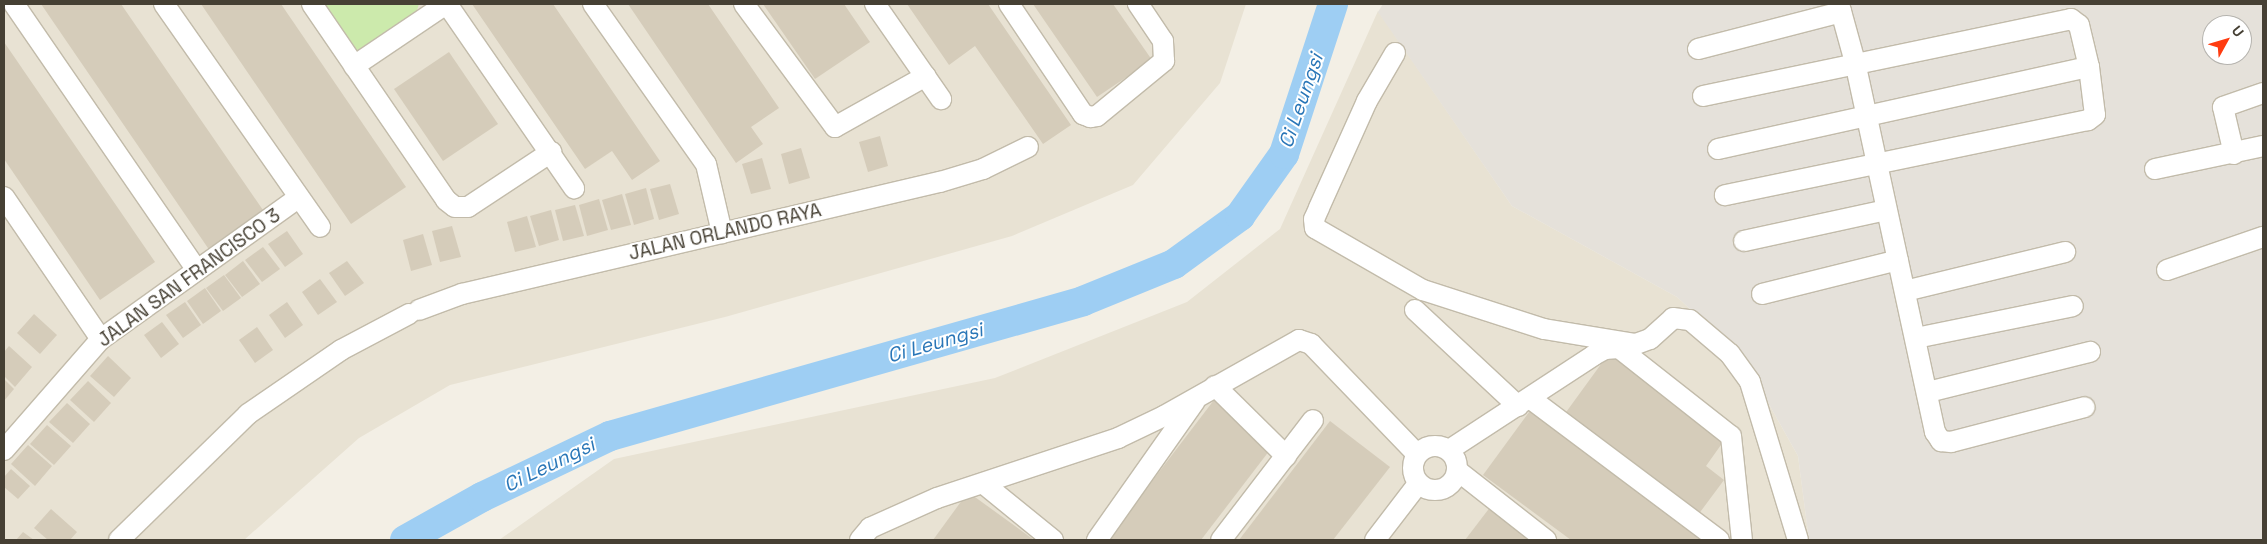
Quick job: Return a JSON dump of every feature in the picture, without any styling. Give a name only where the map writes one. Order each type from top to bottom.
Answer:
[{"type":"street","points":[[14,4],[197,270]]},
{"type":"street","points":[[164,4],[320,227]]},
{"type":"street","points":[[312,4],[446,200],[455,207],[468,207],[551,152]]},
{"type":"street","points":[[354,66],[447,4],[551,152],[574,188]]},
{"type":"street","points":[[594,4],[706,164],[722,233]]},
{"type":"street","points":[[744,4],[835,127],[926,76]]},
{"type":"street","points":[[875,4],[941,99]]},
{"type":"street","points":[[1009,4],[1083,114],[1090,117],[1097,116],[1164,61],[1163,41],[1138,4]]},
{"type":"street","points":[[1698,49],[1840,8],[1855,62],[1875,162],[1928,392],[1934,432],[1941,441],[1951,442],[2085,407]]},
{"type":"street","points":[[1703,96],[1855,62],[2071,19],[2079,25],[2089,67],[2095,114],[2088,120],[1725,194]]},
{"type":"street","points":[[1395,53],[1363,110],[1318,208],[1314,219],[1315,228],[1424,290],[1544,329],[1636,344],[1650,339],[1673,318],[1690,320],[1730,354],[1750,382],[1798,540]]},
{"type":"street","points":[[1718,149],[2089,67]]},
{"type":"street","points":[[2234,154],[2223,107],[2263,94]]},
{"type":"street","points":[[2155,169],[2234,154],[2263,146]]},
{"type":"street","name":"JALAN ORLANDO RAYA","points":[[119,540],[248,414],[341,350],[414,312],[462,294],[940,182],[983,169],[1028,147]]},
{"type":"street","points":[[4,197],[102,339]]},
{"type":"street","name":"JALAN SAN FRANCISCO 3","points":[[4,450],[102,339],[298,198]]},
{"type":"street","points":[[1744,241],[1886,210]]},
{"type":"street","points":[[2167,270],[2263,237]]},
{"type":"street","points":[[1905,291],[2065,252]]},
{"type":"street","points":[[1762,294],[1898,260]]},
{"type":"street","points":[[1916,338],[2073,306]]},
{"type":"street","points":[[1415,310],[1525,402],[1718,540]]},
{"type":"street","points":[[865,534],[937,498],[1118,438],[1207,391],[1293,342],[1306,341],[1417,454]]},
{"type":"street","points":[[1449,450],[1606,349],[1612,347],[1627,352],[1731,436],[1742,540]]},
{"type":"street","points":[[1928,392],[2090,352]]},
{"type":"street","points":[[1207,391],[1286,456]]},
{"type":"street","points":[[1098,540],[1207,391]]},
{"type":"street","points":[[1221,540],[1313,420]]},
{"type":"street","points":[[1438,445],[1449,450],[1456,459],[1458,471],[1453,482],[1444,489],[1432,490],[1418,484],[1412,465],[1417,454],[1426,446],[1438,445]]},
{"type":"street","points":[[1458,471],[1546,540]]},
{"type":"street","points":[[984,484],[1053,540]]},
{"type":"street","points":[[1376,540],[1418,484]]},
{"type":"street","points":[[865,534],[887,540]]},
{"type":"shaded area","points":[[4,4],[1246,4],[1220,83],[1133,185],[1012,236],[725,317],[450,385],[359,438],[244,540],[4,540]]},
{"type":"shaded area","points":[[1383,4],[2263,4],[2263,540],[1809,540],[1798,456],[1743,358],[1677,297],[1512,206],[1378,12]]},
{"type":"shaded area","points":[[1378,11],[1512,206],[1677,297],[1743,358],[1798,456],[1809,540],[499,540],[614,459],[995,378],[1187,302],[1280,229]]},
{"type":"green space","points":[[315,4],[419,4],[416,13],[363,51],[351,50]]},
{"type":"building","points":[[41,4],[121,4],[265,213],[210,251]]},
{"type":"building","points":[[201,4],[281,4],[406,187],[351,224]]},
{"type":"building","points":[[472,4],[553,4],[660,161],[632,180],[612,151],[585,169]]},
{"type":"building","points":[[628,4],[708,4],[779,108],[751,127],[763,144],[736,163]]},
{"type":"building","points":[[763,4],[844,4],[870,42],[815,79]]},
{"type":"building","points":[[907,4],[988,4],[1071,125],[1043,144],[975,46],[949,65]]},
{"type":"building","points":[[1033,4],[1113,4],[1152,60],[1097,97]]},
{"type":"building","points":[[4,42],[155,262],[100,300],[4,159]]},
{"type":"building","points":[[449,52],[498,124],[443,161],[394,89]]},
{"type":"building","points":[[880,136],[888,166],[868,172],[859,142]]},
{"type":"building","points":[[801,148],[810,178],[789,184],[781,154]]},
{"type":"building","points":[[762,158],[771,189],[751,194],[742,164]]},
{"type":"building","points":[[670,184],[679,214],[659,220],[650,189]]},
{"type":"building","points":[[646,188],[654,219],[634,225],[625,194]]},
{"type":"building","points":[[622,194],[631,225],[611,230],[602,200]]},
{"type":"building","points":[[599,199],[608,230],[587,236],[579,205]]},
{"type":"building","points":[[575,205],[584,236],[563,241],[555,210]]},
{"type":"building","points":[[551,210],[559,240],[539,246],[530,216]]},
{"type":"building","points":[[527,216],[536,247],[515,252],[507,222]]},
{"type":"building","points":[[452,226],[461,257],[440,262],[432,231]]},
{"type":"building","points":[[287,231],[303,254],[285,267],[268,244]]},
{"type":"building","points":[[423,234],[432,265],[411,271],[403,240]]},
{"type":"building","points":[[263,247],[280,269],[262,282],[245,260]]},
{"type":"building","points":[[243,261],[260,284],[242,297],[225,275]]},
{"type":"building","points":[[347,261],[364,283],[345,296],[329,273]]},
{"type":"building","points":[[224,275],[241,298],[223,311],[206,288]]},
{"type":"building","points":[[320,279],[337,302],[318,315],[302,292]]},
{"type":"building","points":[[205,288],[221,311],[203,324],[187,301]]},
{"type":"building","points":[[185,302],[201,325],[183,338],[166,315]]},
{"type":"building","points":[[287,302],[303,325],[285,338],[269,315]]},
{"type":"building","points":[[34,314],[57,335],[40,354],[17,333]]},
{"type":"building","points":[[162,322],[179,344],[161,358],[144,335]]},
{"type":"building","points":[[257,327],[273,350],[255,363],[239,340]]},
{"type":"building","points":[[9,346],[32,367],[15,387],[4,376],[4,352]]},
{"type":"building","points":[[1612,349],[1728,435],[1706,466],[1724,480],[1698,515],[1564,415]]},
{"type":"building","points":[[108,356],[131,378],[114,397],[90,376]]},
{"type":"building","points":[[4,379],[14,389],[4,401]]},
{"type":"building","points":[[88,381],[111,403],[94,422],[70,400]]},
{"type":"building","points":[[1214,400],[1273,446],[1201,540],[1107,540]]},
{"type":"building","points":[[67,403],[90,424],[73,443],[49,422]]},
{"type":"building","points":[[1532,408],[1710,540],[1571,540],[1483,475]]},
{"type":"building","points":[[1330,421],[1390,467],[1333,540],[1239,540]]},
{"type":"building","points":[[47,425],[71,446],[54,465],[30,444]]},
{"type":"building","points":[[28,445],[52,466],[35,486],[11,464]]},
{"type":"building","points":[[11,469],[30,486],[18,499],[4,487],[4,477]]},
{"type":"building","points":[[968,492],[1015,526],[1034,540],[933,540]]},
{"type":"building","points":[[1491,506],[1534,540],[1465,540]]},
{"type":"building","points":[[51,509],[77,532],[70,540],[48,540],[34,528]]},
{"type":"building","points":[[23,532],[34,540],[16,540]]},
{"type":"waterway","name":"Ci Leungsi","points":[[405,540],[482,497],[610,436],[1083,301],[1174,264],[1240,216],[1284,154],[1333,4]]}]
